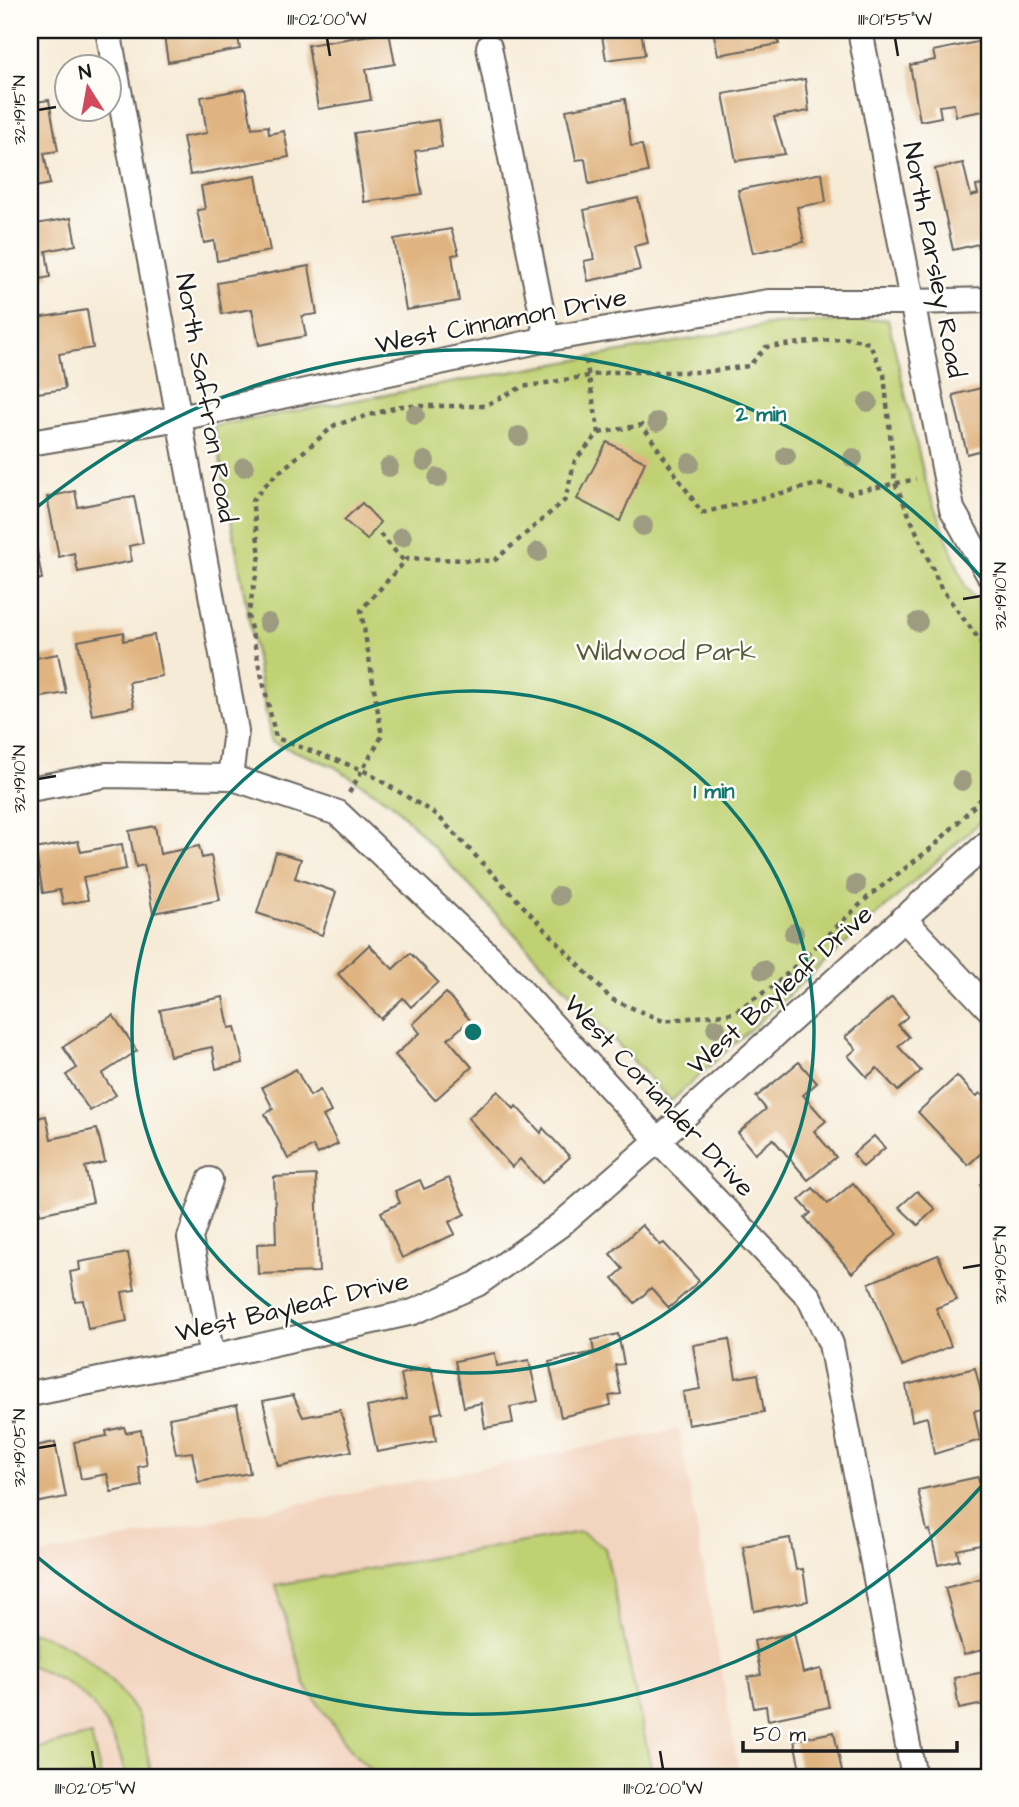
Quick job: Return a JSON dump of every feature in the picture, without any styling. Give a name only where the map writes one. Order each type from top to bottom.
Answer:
[{"type":"street","name":"North Saffron Road","points":[[108,30],[236,730],[230,777]]},
{"type":"street","name":"North Parsley Road","points":[[859,30],[952,509],[989,575]]},
{"type":"street","points":[[489,47],[547,339]]},
{"type":"street","name":"West Cinnamon Drive","points":[[30,443],[180,418],[547,339],[768,302],[912,303],[989,300]]},
{"type":"street","name":"West Coriander Drive","points":[[30,789],[106,775],[230,777],[338,813],[493,960],[658,1140],[809,1297],[831,1344],[914,1777]]},
{"type":"street","name":"West Bayleaf Drive","points":[[30,1394],[413,1312],[477,1284],[560,1225],[989,842]]},
{"type":"street","points":[[903,918],[989,1009]]},
{"type":"street","points":[[210,1180],[190,1238],[212,1357]]},
{"type":"path","points":[[989,653],[941,588],[895,483],[884,374],[869,343],[848,338],[766,347],[748,366],[704,372],[612,372],[522,387],[484,406],[401,405],[335,425],[270,480],[252,502],[260,555],[248,616],[276,738],[363,770],[437,815],[611,999],[663,1021],[733,1013],[775,985],[869,897],[934,846],[989,791]]},
{"type":"path","points":[[586,360],[599,433]]},
{"type":"path","points":[[349,793],[382,736],[361,610],[408,558],[494,561],[565,500],[575,460],[599,433],[642,425],[702,513],[818,484],[850,493],[916,479]]},
{"type":"path","points":[[380,534],[405,562]]},
{"type":"shaded area","points":[[679,1429],[740,1777],[30,1777],[30,1557]]},
{"type":"green space","name":"Wildwood Park","points":[[888,319],[925,480],[965,586],[989,620],[989,814],[671,1101],[393,804],[333,766],[271,742],[214,426],[774,324]]},
{"type":"green space","points":[[581,1532],[605,1548],[653,1777],[379,1777],[354,1754],[305,1685],[276,1585]]},
{"type":"green space","points":[[30,1632],[62,1643],[77,1652],[104,1673],[127,1699],[139,1719],[152,1777],[126,1777],[112,1736],[97,1711],[77,1690],[30,1665]]},
{"type":"green space","points":[[91,1735],[101,1777],[30,1777],[30,1750]]},
{"type":"building","points":[[192,30],[237,30],[240,49],[168,62],[164,36]]},
{"type":"building","points":[[601,30],[641,30],[645,55],[606,60]]},
{"type":"building","points":[[713,30],[775,30],[779,44],[718,55]]},
{"type":"building","points":[[389,32],[395,64],[366,69],[371,100],[318,109],[308,45]]},
{"type":"building","points":[[982,41],[989,80],[989,110],[956,116],[954,104],[939,106],[941,117],[920,121],[910,65],[935,60],[933,51]]},
{"type":"building","points":[[805,79],[809,111],[774,117],[785,154],[736,161],[723,94]]},
{"type":"building","points":[[245,89],[252,128],[268,126],[269,134],[284,131],[289,157],[190,175],[183,137],[207,133],[201,97]]},
{"type":"building","points":[[625,99],[631,146],[642,145],[648,172],[589,184],[585,159],[576,160],[566,110]]},
{"type":"building","points":[[49,100],[58,151],[44,153],[50,184],[30,188],[30,103]]},
{"type":"building","points":[[438,120],[442,147],[415,151],[422,194],[364,202],[354,133]]},
{"type":"building","points":[[963,163],[971,196],[978,194],[976,186],[989,184],[989,254],[980,256],[978,244],[953,250],[935,169]]},
{"type":"building","points":[[822,173],[826,202],[797,207],[804,242],[753,253],[738,190]]},
{"type":"building","points":[[256,176],[270,251],[217,261],[214,241],[204,243],[197,210],[205,209],[201,186]]},
{"type":"building","points":[[638,198],[648,243],[634,246],[640,270],[588,281],[584,261],[594,259],[584,210]]},
{"type":"building","points":[[71,218],[76,245],[46,251],[50,277],[30,281],[30,225]]},
{"type":"building","points":[[451,229],[459,254],[452,255],[459,301],[406,310],[394,239]]},
{"type":"building","points":[[309,266],[317,314],[302,316],[306,336],[259,345],[252,309],[222,314],[217,283]]},
{"type":"building","points":[[87,310],[93,348],[59,354],[65,389],[30,394],[30,319]]},
{"type":"building","points":[[989,386],[989,448],[967,454],[953,395]]},
{"type":"building","points":[[607,442],[645,462],[620,521],[577,499]]},
{"type":"building","points":[[75,491],[78,507],[134,496],[143,543],[129,546],[132,561],[78,572],[74,553],[59,557],[47,497]]},
{"type":"building","points":[[362,503],[380,522],[367,540],[344,520]]},
{"type":"building","points":[[30,512],[42,579],[30,581]]},
{"type":"building","points":[[124,632],[123,641],[154,635],[162,676],[129,682],[134,707],[92,715],[78,641]]},
{"type":"building","points":[[58,654],[66,693],[30,699],[30,659]]},
{"type":"building","points":[[155,826],[160,854],[199,846],[202,858],[211,856],[220,900],[153,913],[144,865],[136,867],[129,831]]},
{"type":"building","points":[[78,841],[81,852],[122,844],[126,869],[83,877],[88,900],[63,904],[60,890],[43,893],[35,849]]},
{"type":"building","points":[[276,852],[301,859],[295,878],[336,892],[322,935],[257,913]]},
{"type":"building","points":[[369,945],[393,969],[410,953],[438,982],[411,1007],[403,998],[381,1019],[338,974]]},
{"type":"building","points":[[446,993],[470,1020],[448,1039],[472,1067],[435,1100],[395,1055],[420,1033],[413,1024]]},
{"type":"building","points":[[223,997],[229,1028],[235,1027],[243,1063],[216,1069],[212,1047],[170,1056],[160,1010]]},
{"type":"building","points":[[892,997],[908,1016],[898,1025],[909,1037],[898,1046],[921,1071],[898,1091],[877,1068],[867,1077],[848,1056],[856,1049],[845,1037]]},
{"type":"building","points":[[113,1015],[137,1051],[102,1074],[116,1095],[90,1111],[66,1075],[77,1068],[63,1047]]},
{"type":"building","points":[[799,1062],[817,1083],[803,1095],[826,1121],[814,1131],[836,1157],[808,1180],[773,1139],[755,1154],[738,1133],[766,1109],[756,1097]]},
{"type":"building","points":[[296,1069],[310,1096],[320,1090],[331,1112],[323,1116],[338,1144],[318,1154],[313,1146],[288,1159],[265,1114],[273,1109],[262,1087]]},
{"type":"building","points":[[957,1076],[976,1097],[980,1093],[989,1102],[989,1146],[968,1165],[918,1112]]},
{"type":"building","points":[[498,1091],[541,1133],[543,1128],[570,1157],[542,1183],[520,1159],[512,1167],[468,1118]]},
{"type":"building","points":[[30,1106],[33,1119],[46,1116],[51,1139],[97,1129],[105,1162],[85,1167],[93,1202],[40,1214],[30,1167]]},
{"type":"building","points":[[874,1136],[885,1148],[863,1167],[853,1154]]},
{"type":"building","points":[[316,1175],[319,1272],[258,1274],[257,1244],[276,1243],[274,1177]]},
{"type":"building","points":[[449,1178],[465,1214],[449,1222],[455,1234],[402,1258],[381,1212],[400,1203],[395,1191],[420,1180],[424,1189]]},
{"type":"building","points":[[989,1180],[989,1200],[980,1185]]},
{"type":"building","points":[[853,1183],[897,1234],[852,1273],[805,1218],[811,1213],[799,1200],[813,1188],[828,1204]]},
{"type":"building","points":[[917,1191],[935,1209],[918,1225],[899,1207]]},
{"type":"building","points":[[989,1216],[989,1232],[982,1220]]},
{"type":"building","points":[[642,1225],[660,1245],[664,1243],[699,1281],[669,1308],[651,1288],[635,1303],[613,1278],[623,1269],[610,1254]]},
{"type":"building","points":[[128,1253],[135,1290],[122,1292],[127,1321],[88,1329],[83,1300],[75,1301],[70,1272],[80,1270],[79,1262]]},
{"type":"building","points":[[938,1255],[957,1300],[936,1308],[951,1346],[902,1366],[869,1283]]},
{"type":"building","points":[[618,1334],[624,1364],[615,1365],[621,1394],[609,1396],[611,1405],[561,1417],[549,1362],[594,1352],[592,1340]]},
{"type":"building","points":[[729,1339],[736,1378],[758,1374],[764,1412],[688,1425],[683,1392],[700,1389],[693,1345]]},
{"type":"building","points":[[495,1353],[497,1366],[529,1360],[538,1401],[510,1407],[513,1423],[485,1428],[481,1403],[464,1407],[455,1361]]},
{"type":"building","points":[[431,1367],[442,1412],[432,1414],[436,1441],[377,1452],[367,1407],[406,1399],[401,1374]]},
{"type":"building","points":[[975,1368],[985,1408],[974,1411],[980,1440],[934,1454],[927,1417],[912,1421],[906,1385]]},
{"type":"building","points":[[293,1395],[303,1417],[340,1410],[352,1451],[278,1466],[263,1401]]},
{"type":"building","points":[[237,1405],[250,1473],[198,1482],[192,1452],[176,1454],[169,1418]]},
{"type":"building","points":[[124,1427],[126,1433],[141,1430],[147,1465],[138,1467],[142,1486],[111,1492],[107,1474],[81,1479],[74,1442],[107,1436],[106,1431]]},
{"type":"building","points":[[55,1442],[66,1497],[30,1504],[30,1447]]},
{"type":"building","points":[[978,1477],[989,1543],[957,1550],[959,1560],[938,1565],[918,1490]]},
{"type":"building","points":[[790,1538],[796,1570],[803,1569],[808,1601],[754,1611],[743,1546]]},
{"type":"building","points":[[982,1578],[985,1590],[989,1589],[989,1648],[964,1655],[945,1588]]},
{"type":"building","points":[[794,1633],[803,1673],[821,1669],[829,1707],[768,1720],[766,1706],[754,1708],[748,1677],[761,1675],[754,1641]]},
{"type":"building","points":[[989,1671],[989,1703],[959,1709],[954,1678]]},
{"type":"building","points":[[834,1732],[843,1777],[784,1777],[783,1773],[800,1770],[794,1740]]}]
